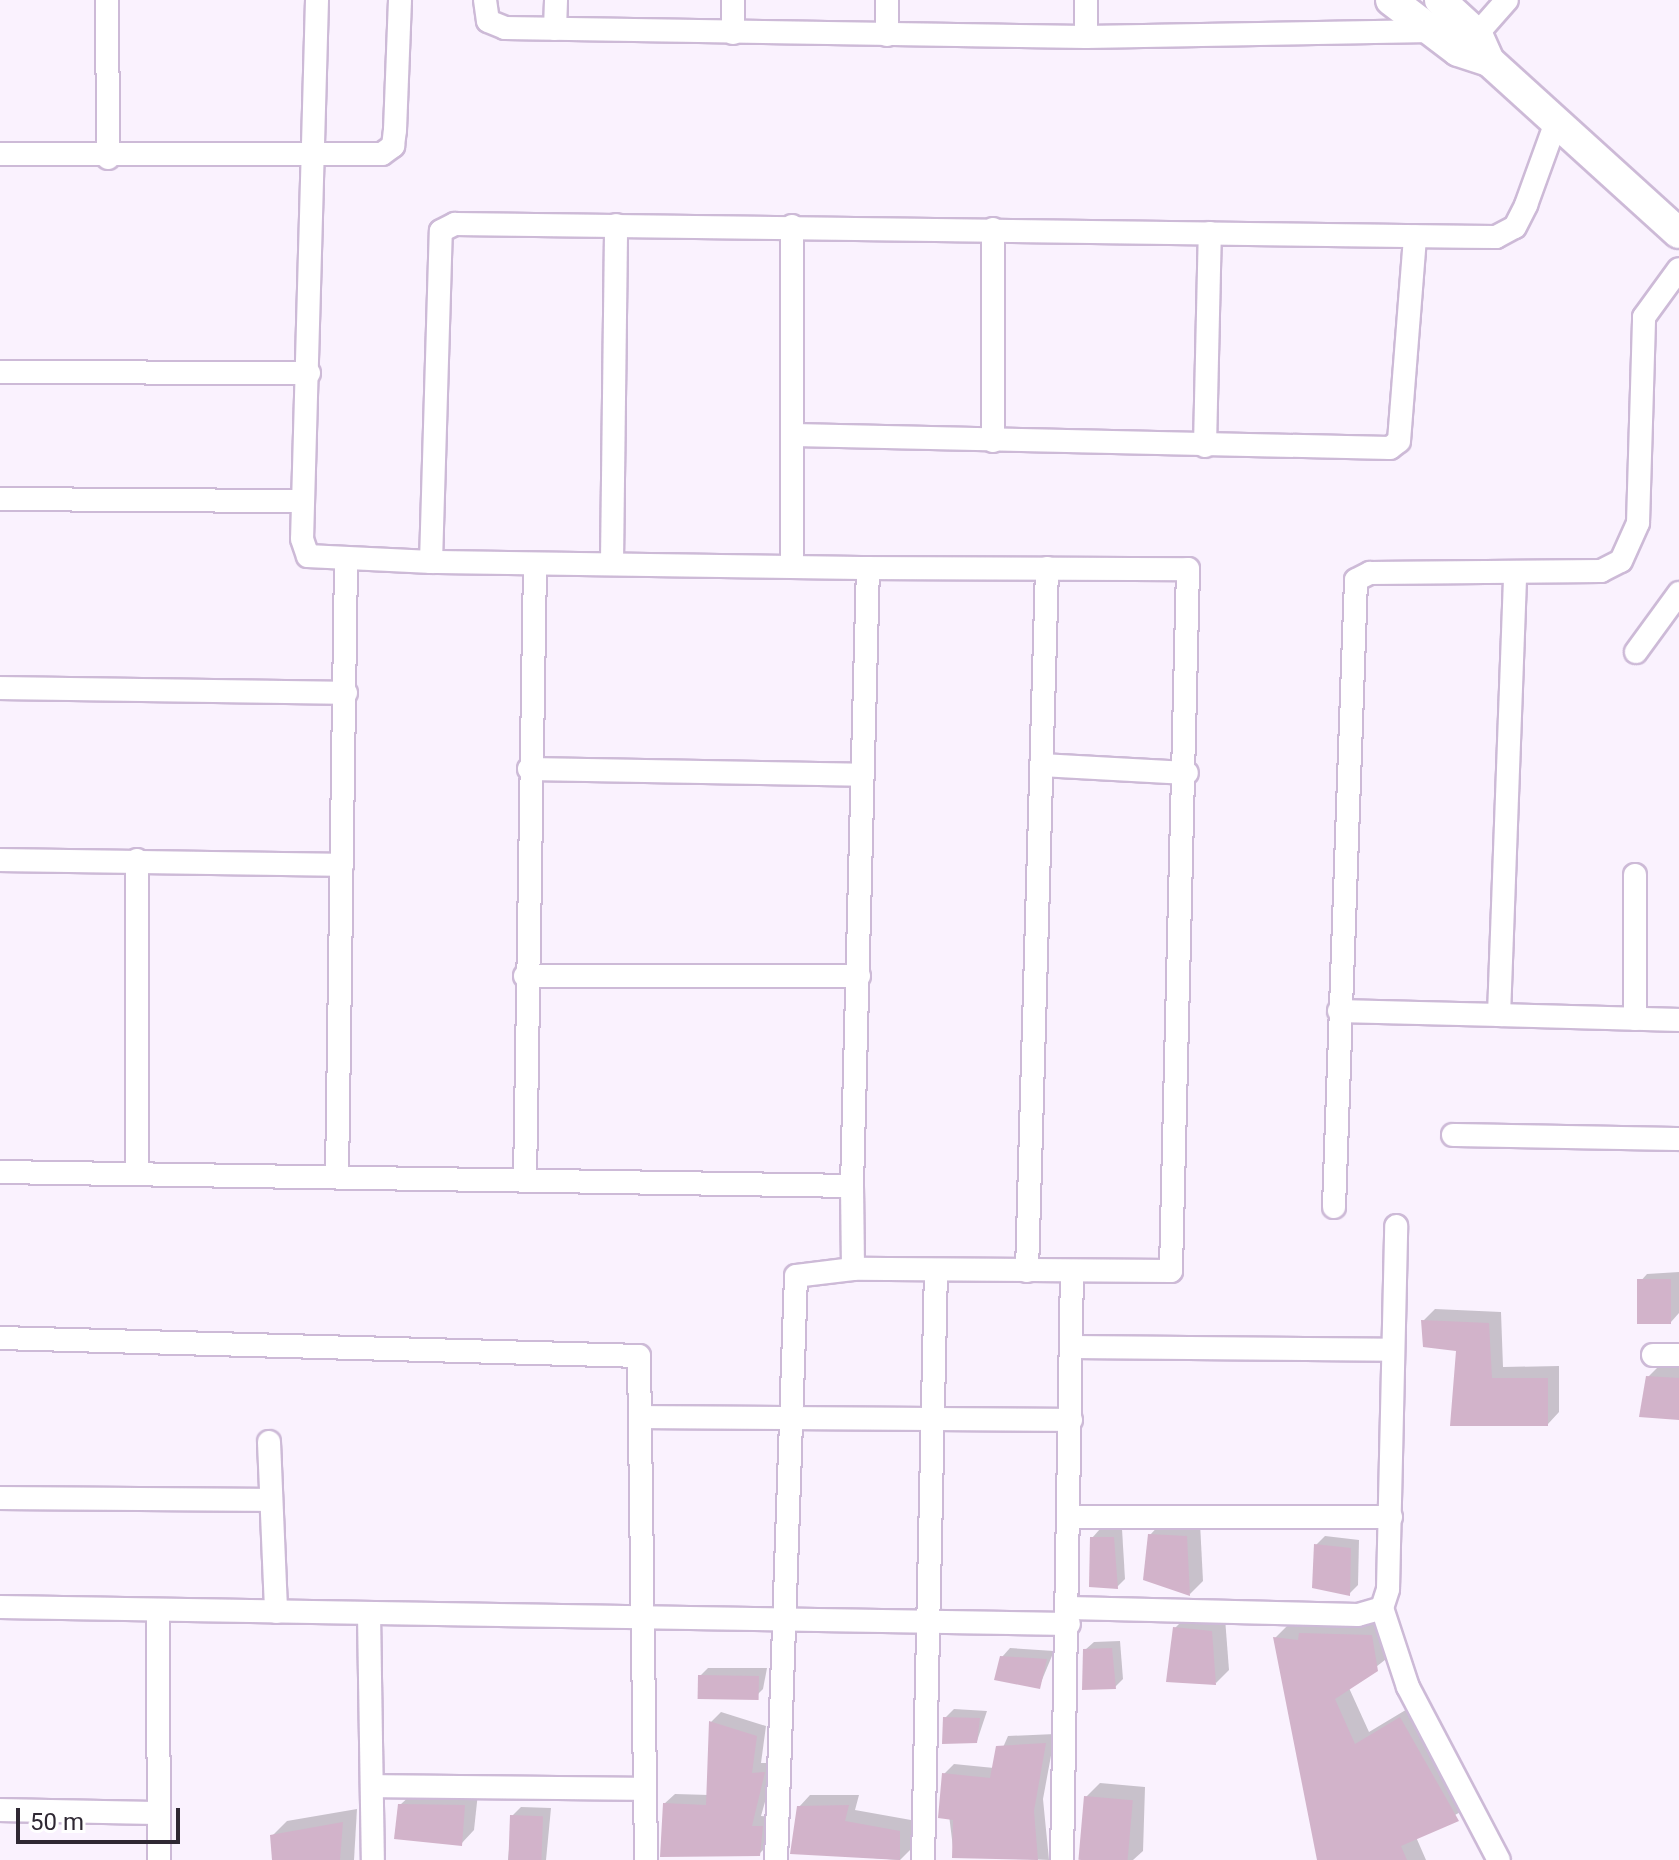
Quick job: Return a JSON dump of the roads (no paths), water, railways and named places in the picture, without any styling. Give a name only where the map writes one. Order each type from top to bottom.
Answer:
[{"type":"street","points":[[107,0],[108,158]]},
{"type":"street","points":[[317,0],[311,158],[309,373],[303,501],[308,556],[346,560],[535,564],[612,561],[868,568],[1181,567],[1192,574],[1173,1265],[1164,1275],[853,1269],[804,1272],[793,1282],[789,1619],[776,1860]]},
{"type":"street","points":[[0,154],[108,158],[311,158],[382,154],[393,146],[400,0]]},
{"type":"street","points":[[485,0],[492,26],[555,29],[1086,37],[1432,31],[1483,47]]},
{"type":"street","points":[[555,29],[556,0]]},
{"type":"street","points":[[733,0],[733,33]]},
{"type":"street","points":[[887,0],[887,35]]},
{"type":"street","points":[[1086,0],[1086,37]]},
{"type":"street","points":[[1391,0],[1432,31]]},
{"type":"street","points":[[1440,0],[1556,122],[1679,233]]},
{"type":"street","points":[[1483,47],[1507,0]]},
{"type":"street","points":[[431,562],[441,231],[455,224],[792,226],[1415,237],[1508,234],[1556,122]]},
{"type":"street","points":[[612,561],[616,225]]},
{"type":"street","points":[[792,226],[792,564]]},
{"type":"street","points":[[993,229],[993,441]]},
{"type":"street","points":[[1205,446],[1210,233]]},
{"type":"street","points":[[794,435],[1205,446],[1396,446],[1415,237]]},
{"type":"street","points":[[1334,1207],[1356,580],[1370,573],[1515,575],[1601,571],[1633,545],[1642,328],[1651,301],[1679,269]]},
{"type":"street","points":[[0,372],[309,373]]},
{"type":"street","points":[[0,499],[303,501]]},
{"type":"street","points":[[337,1176],[346,560]]},
{"type":"street","points":[[525,1181],[525,976],[535,564]]},
{"type":"street","points":[[853,1269],[852,1186],[868,568]]},
{"type":"street","points":[[1027,1271],[1047,568]]},
{"type":"street","points":[[1499,1015],[1515,575]]},
{"type":"street","points":[[1636,652],[1679,593]]},
{"type":"street","points":[[0,688],[346,693]]},
{"type":"street","points":[[1041,765],[1187,773]]},
{"type":"street","points":[[529,769],[862,775]]},
{"type":"street","points":[[0,860],[342,865]]},
{"type":"street","points":[[137,860],[137,1173]]},
{"type":"street","points":[[1635,875],[1635,1019]]},
{"type":"street","points":[[525,976],[859,976]]},
{"type":"street","points":[[1339,1011],[1679,1020]]},
{"type":"street","points":[[1453,1135],[1679,1139]]},
{"type":"street","points":[[0,1172],[852,1186]]},
{"type":"street","points":[[1396,1226],[1391,1517],[1382,1608],[1408,1687],[1499,1860]]},
{"type":"street","points":[[923,1860],[931,1621],[936,1270]]},
{"type":"street","points":[[1062,1860],[1069,1616],[1072,1271]]},
{"type":"street","points":[[0,1338],[632,1352],[644,1364],[646,1860]]},
{"type":"street","points":[[1072,1347],[1393,1350]]},
{"type":"street","points":[[1653,1355],[1679,1355]]},
{"type":"street","points":[[645,1417],[791,1415],[1071,1420]]},
{"type":"street","points":[[269,1442],[276,1612]]},
{"type":"street","points":[[0,1498],[270,1500]]},
{"type":"street","points":[[1070,1517],[1391,1517]]},
{"type":"street","points":[[0,1607],[931,1621],[1069,1616],[1358,1615],[1382,1608]]},
{"type":"street","points":[[158,1610],[159,1860]]},
{"type":"street","points":[[369,1614],[373,1860]]},
{"type":"street","points":[[372,1786],[645,1789]]},
{"type":"street","points":[[0,1810],[158,1813]]}]
